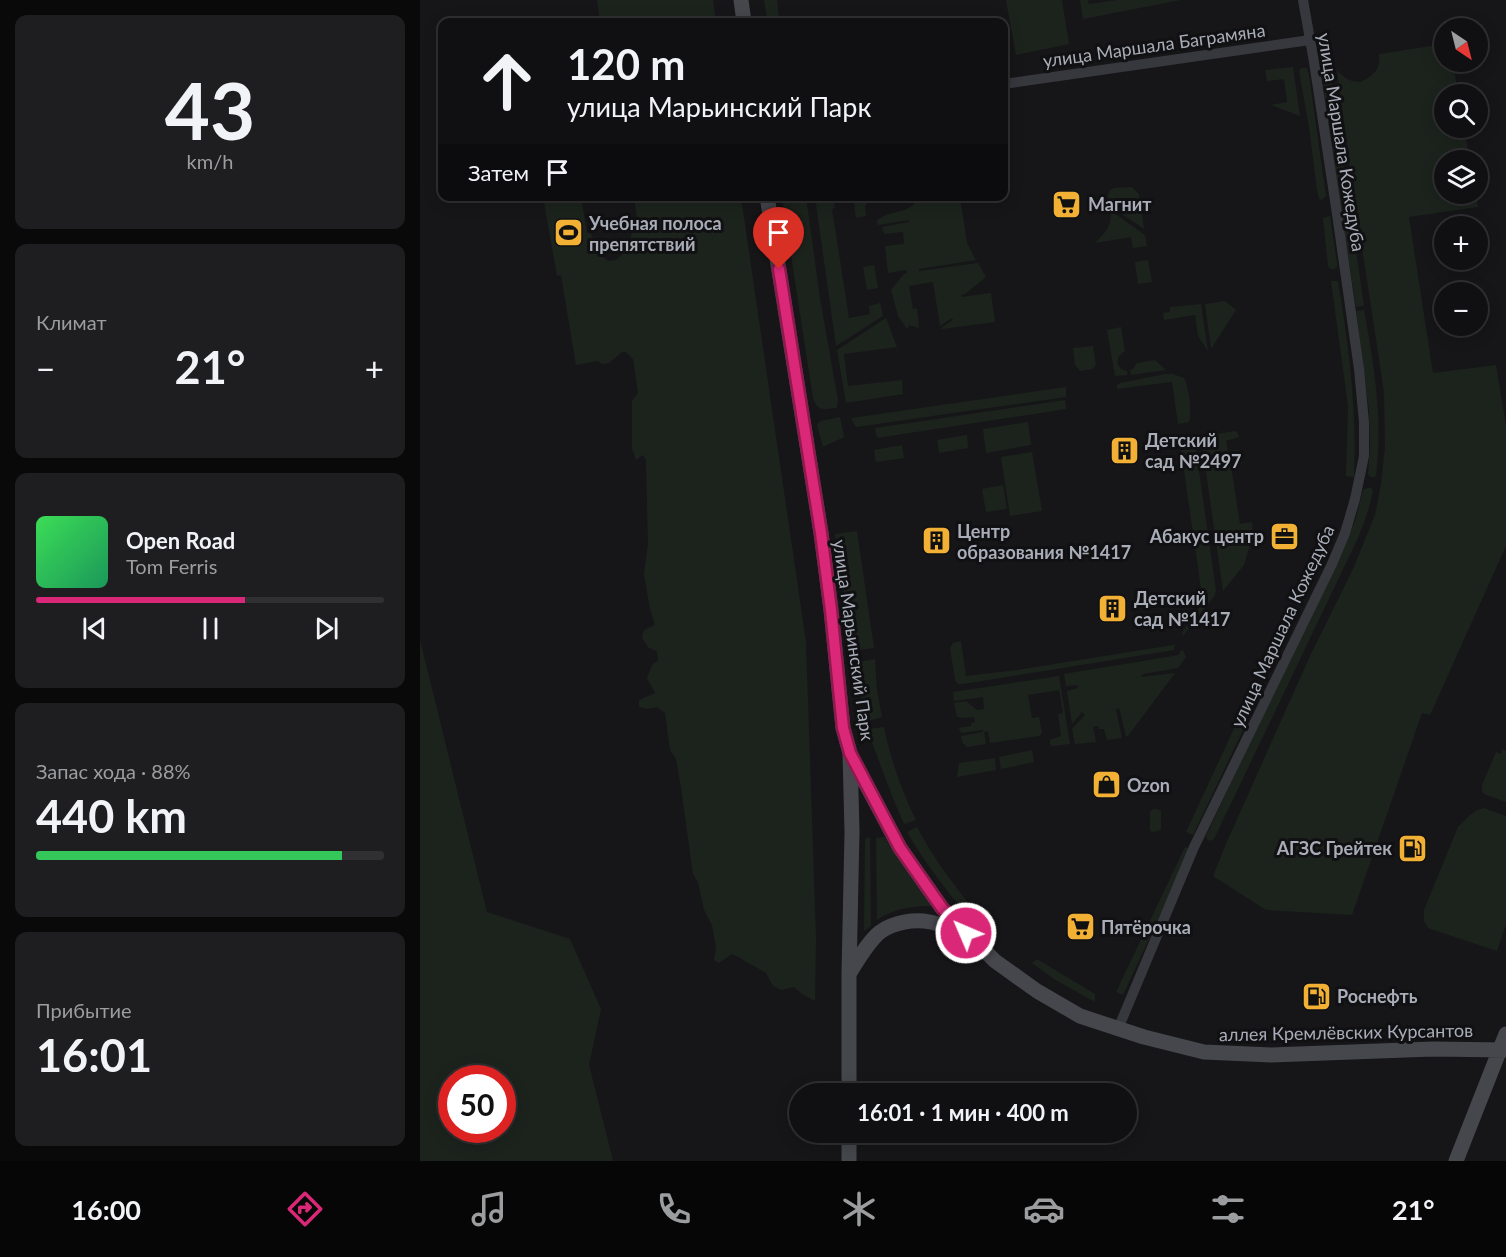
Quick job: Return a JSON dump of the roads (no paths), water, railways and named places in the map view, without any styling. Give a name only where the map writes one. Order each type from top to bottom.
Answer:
[{"type":"main road","points":[[741,0],[743,18]]},
{"type":"main road","name":"улица Марьинский Парк","points":[[768,201],[821,533],[843,728],[850,753],[852,832],[849,1083]]},
{"type":"main road","name":"аллея Кремлёвских Курсантов","points":[[850,753],[900,848],[942,908],[995,961],[1036,991],[1080,1016],[1144,1037],[1204,1052],[1271,1054],[1433,1049],[1503,1050]]},
{"type":"main road","points":[[849,975],[874,938],[894,924],[912,921],[932,922],[978,945]]},
{"type":"main road","points":[[1456,1161],[1503,1050],[1506,1034]]},
{"type":"main road","points":[[849,1143],[849,1161]]},
{"type":"street","name":"улица Маршала Кожедуба","points":[[1118,1029],[1197,841],[1332,564],[1345,533],[1364,456],[1364,422],[1359,369],[1335,196],[1303,0]]},
{"type":"street","name":"улица Маршала Баграмяна","points":[[1008,83],[1310,40]]},
{"type":"place","name":"Магнит","points":[[1067,204]]},
{"type":"place","name":"Учебная полоса препятствий","points":[[568,233]]},
{"type":"place","name":"Детский сад №2497","points":[[1124,450]]},
{"type":"place","name":"Абакус центр","points":[[1285,536]]},
{"type":"place","name":"Центр образования №1417","points":[[936,541]]},
{"type":"place","name":"Детский сад №1417","points":[[1113,608]]},
{"type":"place","name":"Ozon","points":[[1106,785]]},
{"type":"place","name":"АГЗС Грейтек","points":[[1413,848]]},
{"type":"place","name":"Пятёрочка","points":[[1080,927]]},
{"type":"place","name":"Роснефть","points":[[1316,996]]}]
